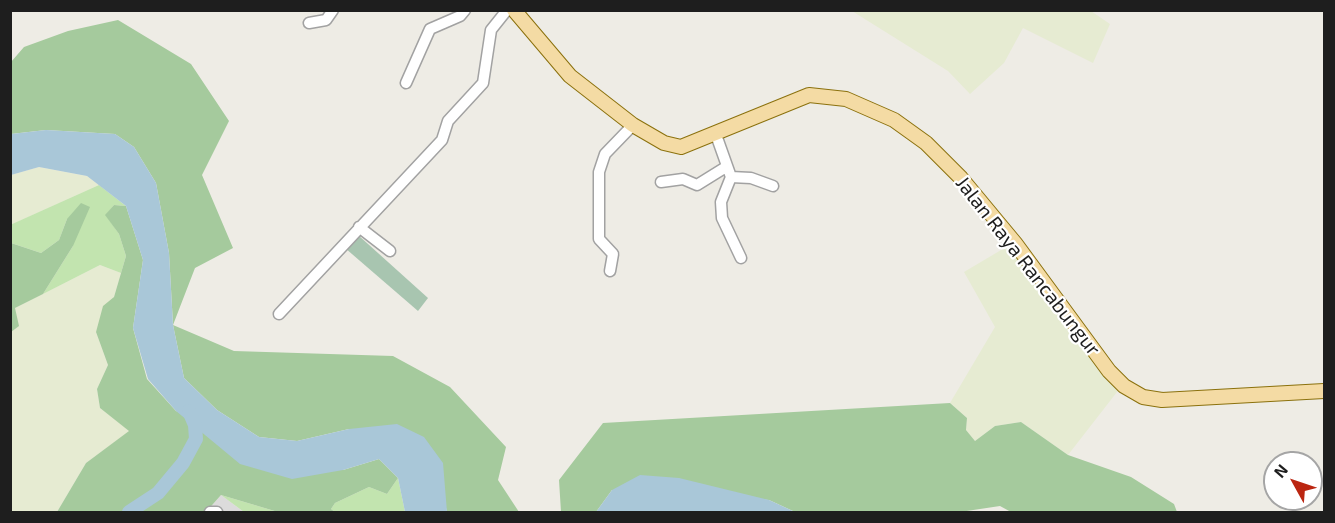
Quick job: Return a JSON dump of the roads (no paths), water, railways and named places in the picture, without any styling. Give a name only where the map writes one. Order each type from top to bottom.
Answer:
[{"type":"main road","name":"Jalan Raya Rancabungur","points":[[514,10],[570,76],[656,140],[681,147],[809,95],[837,97],[866,107],[913,133],[961,178],[1015,243],[1109,371],[1132,392],[1151,399],[1162,400],[1324,391]]},
{"type":"street","points":[[309,23],[326,20],[333,10]]},
{"type":"street","points":[[406,82],[429,29],[460,16],[465,10]]},
{"type":"street","points":[[279,314],[358,227],[442,140],[448,122],[483,83],[491,30],[507,10]]},
{"type":"street","points":[[610,271],[613,254],[599,239],[599,172],[604,154],[633,125]]},
{"type":"street","points":[[715,132],[728,172],[721,209],[729,235],[741,258]]},
{"type":"street","points":[[661,182],[683,178],[699,184],[728,172],[773,186]]},
{"type":"street","points":[[358,227],[390,251]]},
{"type":"street","points":[[210,513],[217,513]]},
{"type":"water","points":[[46,130],[115,134],[134,147],[156,183],[169,253],[173,325],[184,378],[217,410],[259,437],[297,441],[349,429],[397,424],[424,437],[443,463],[447,512],[405,512],[398,478],[379,459],[343,470],[292,479],[240,464],[176,411],[148,379],[133,328],[143,260],[126,206],[87,176],[39,167],[11,175],[11,134]]},
{"type":"water","points":[[640,475],[679,478],[769,500],[795,512],[596,512],[612,490]]},
{"type":"waterway","points":[[129,512],[158,493],[183,463],[196,439],[195,425],[189,411]]}]
